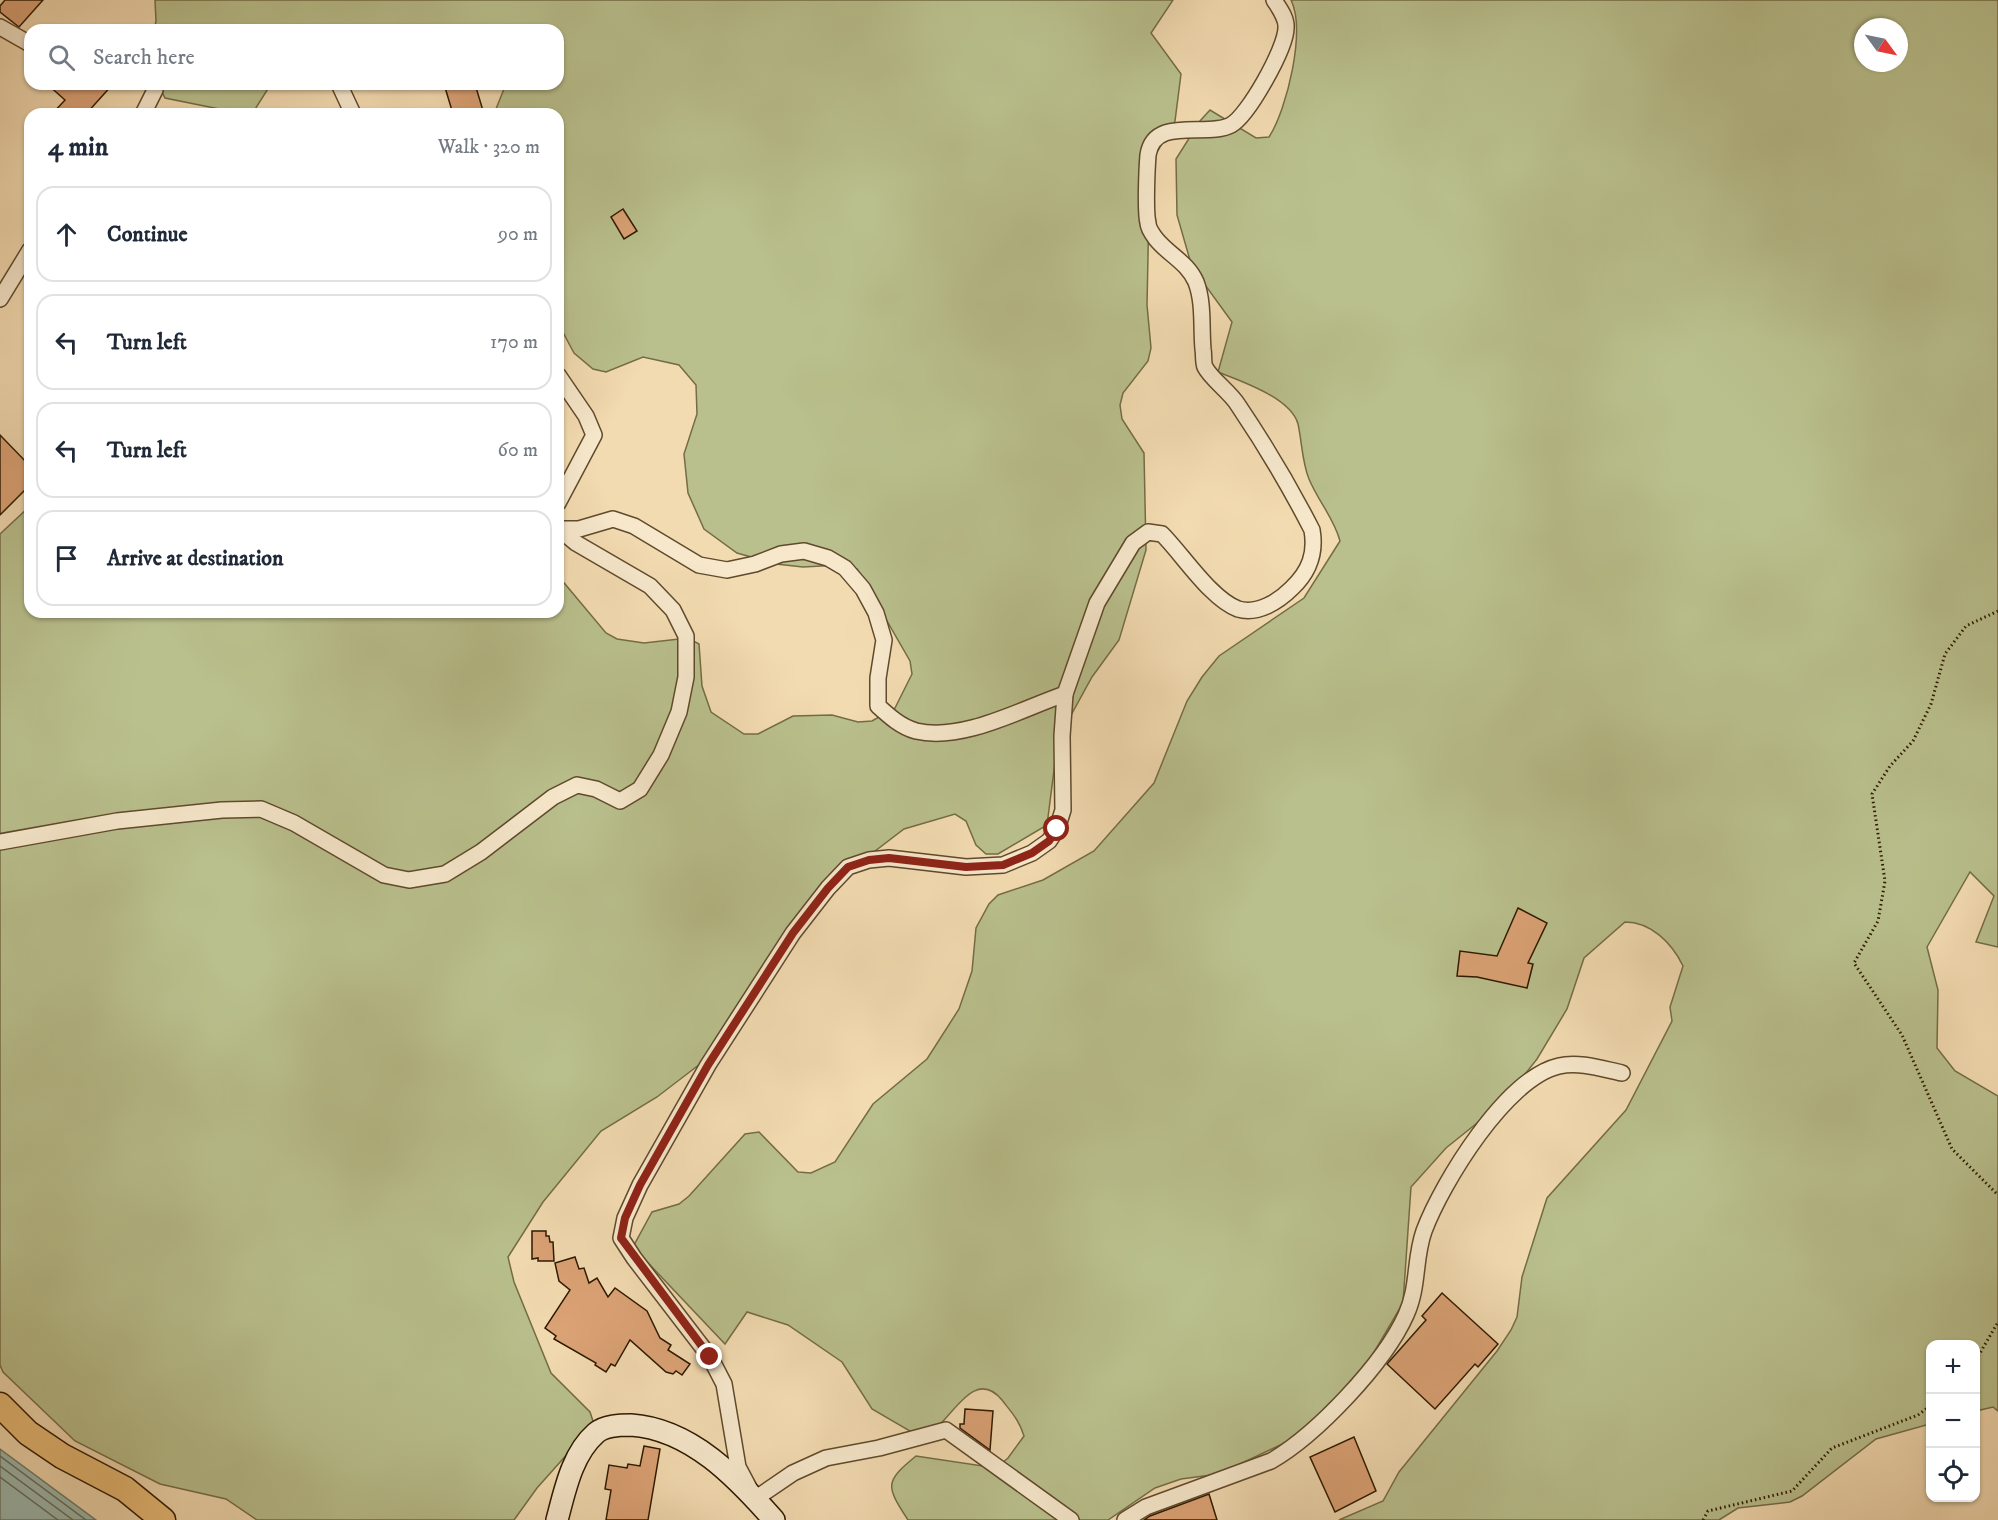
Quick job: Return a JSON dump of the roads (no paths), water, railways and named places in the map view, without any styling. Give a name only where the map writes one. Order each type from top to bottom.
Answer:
[{"type":"main road","points":[[0,1405],[28,1433],[62,1456],[125,1489],[163,1520]]},
{"type":"main road","points":[[557,1520],[569,1476],[584,1447],[598,1431],[619,1425],[643,1426],[695,1446],[755,1499],[774,1520]]},
{"type":"street","points":[[1071,1520],[946,1430],[879,1448],[826,1458],[793,1473],[755,1499],[738,1467],[724,1384],[710,1357],[621,1238],[625,1218],[640,1185],[720,1047],[793,933],[828,888],[848,867],[869,860],[889,858],[966,867],[1003,865],[1032,853],[1049,841],[1057,829],[1063,810],[1062,736],[1065,694],[1097,603],[1133,543],[1148,532],[1162,534],[1202,580],[1219,596],[1239,609],[1262,609],[1282,599],[1297,584],[1309,565],[1315,547],[1312,530],[1302,510],[1237,402],[1205,367],[1202,302],[1195,281],[1185,264],[1156,240],[1148,225],[1148,153],[1155,141],[1167,132],[1179,129],[1211,130],[1229,127],[1240,119],[1252,104],[1280,49],[1286,28],[1282,12],[1274,0]]},
{"type":"street","points":[[0,27],[24,41]]},
{"type":"street","points":[[146,108],[155,90]]},
{"type":"street","points":[[342,90],[350,108]]},
{"type":"street","points":[[0,299],[24,260]]},
{"type":"street","points":[[564,384],[586,416],[594,435],[564,492]]},
{"type":"street","points":[[564,528],[579,529],[614,519],[634,526],[699,565],[727,570],[755,564],[781,554],[804,551],[828,558],[845,568],[863,589],[876,613],[884,640],[878,678],[878,706],[894,721],[916,731],[943,733],[969,729],[1002,719],[1029,706],[1065,694]]},
{"type":"street","points":[[0,842],[117,821],[222,810],[261,809],[294,823],[384,875],[409,880],[445,874],[481,852],[553,797],[577,785],[596,789],[620,801],[640,789],[661,755],[679,712],[686,677],[686,636],[673,610],[650,586],[576,543],[564,533]]},
{"type":"street","points":[[1125,1520],[1146,1507],[1271,1461],[1289,1450],[1322,1422],[1378,1359],[1405,1318],[1412,1300],[1424,1231],[1440,1197],[1475,1139],[1496,1113],[1521,1088],[1545,1070],[1571,1064],[1622,1073]]},
{"type":"water","points":[[0,1449],[96,1520],[0,1520]]}]
